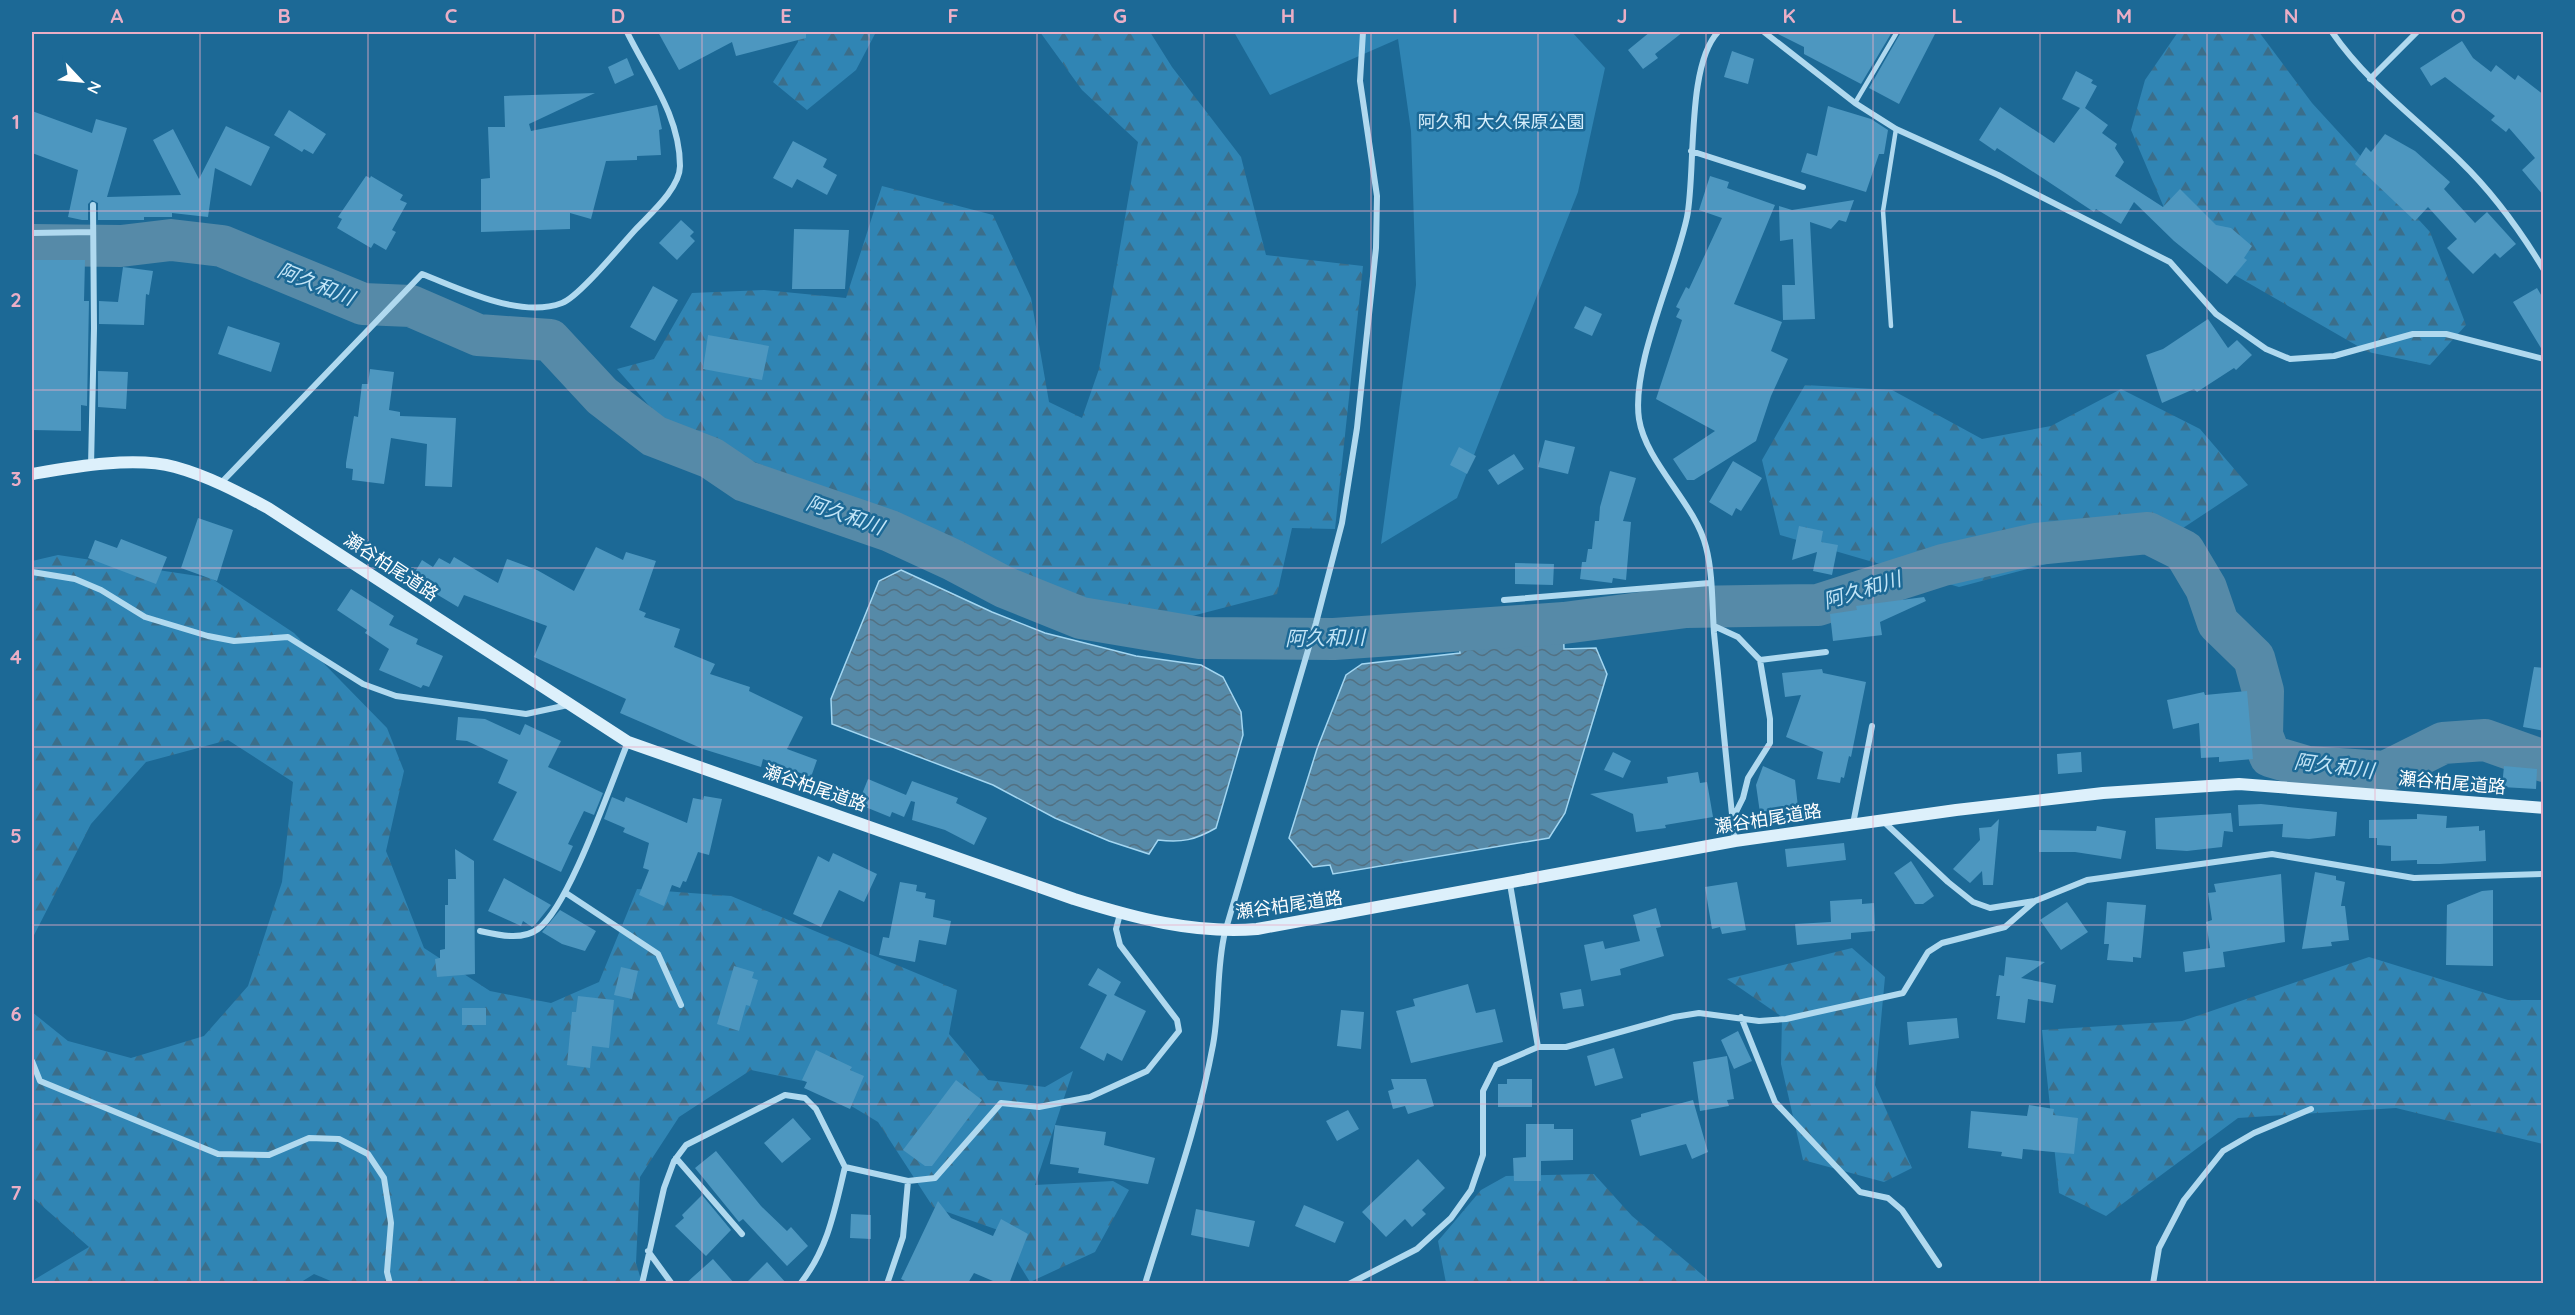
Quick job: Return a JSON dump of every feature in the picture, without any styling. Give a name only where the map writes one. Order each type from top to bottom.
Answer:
[{"type":"main road","name":"瀬谷柏尾道路","points":[[32,474],[111,463],[172,466],[221,483],[268,508],[628,742],[1120,914],[1175,927],[1225,932],[1330,918],[1735,841],[1882,820],[2103,793],[2239,784],[2544,808]]},
{"type":"street","points":[[221,483],[422,274],[499,304],[540,307],[564,303],[598,271],[665,199],[680,169],[676,131],[657,85],[627,32]]},
{"type":"street","points":[[1145,1284],[1212,1049],[1220,1000],[1219,958],[1225,932],[1307,655],[1344,511],[1369,335],[1376,248],[1377,196],[1360,81],[1363,32]]},
{"type":"street","points":[[1718,32],[1706,54],[1691,151],[1687,216],[1641,378],[1639,421],[1655,458],[1682,497],[1706,546],[1735,841]]},
{"type":"street","points":[[1764,32],[1855,103],[1896,129],[1998,175],[2170,262],[2216,314],[2266,349],[2290,359],[2334,356],[2413,334],[2446,334],[2544,359]]},
{"type":"street","points":[[2332,32],[2349,56],[2370,79],[2460,161],[2496,199],[2527,241],[2544,270]]},
{"type":"street","points":[[2370,79],[2417,32]]},
{"type":"street","points":[[1691,151],[1803,187]]},
{"type":"street","points":[[91,466],[94,328],[93,205]]},
{"type":"street","points":[[32,233],[93,232]]},
{"type":"street","points":[[32,572],[75,579],[101,590],[145,617],[208,636],[234,641],[288,637],[363,684],[396,696],[526,714],[568,705]]},
{"type":"street","points":[[1504,600],[1710,583]]},
{"type":"street","points":[[1714,623],[1738,637],[1760,660],[1767,692],[1770,743],[1748,778],[1743,798],[1732,820]]},
{"type":"street","points":[[1760,660],[1826,652]]},
{"type":"street","points":[[1853,824],[1872,726]]},
{"type":"street","points":[[480,931],[507,937],[536,931],[551,918],[566,892],[628,742]]},
{"type":"street","points":[[1882,820],[1948,882],[1973,902],[1990,908],[2035,901],[2086,880],[2272,854],[2414,878],[2544,874]]},
{"type":"street","points":[[1510,884],[1538,1047]]},
{"type":"street","points":[[566,892],[658,954],[681,1005]]},
{"type":"street","points":[[1349,1284],[1417,1249],[1451,1218],[1471,1190],[1483,1155],[1483,1091],[1496,1065],[1538,1047],[1566,1047],[1700,1012],[1759,1021],[1786,1019],[1903,993],[1928,952],[1942,943],[2005,927],[2035,901]]},
{"type":"street","points":[[845,1167],[908,1180],[935,1178],[1001,1103],[1039,1107],[1090,1098],[1147,1071],[1179,1032],[1177,1020],[1119,945],[1116,929],[1120,914]]},
{"type":"street","points":[[1741,1017],[1775,1102],[1860,1192],[1888,1198],[1902,1210],[1939,1265]]},
{"type":"street","points":[[32,1061],[40,1082],[218,1154],[269,1155],[309,1137],[339,1139],[368,1154],[384,1178],[391,1223],[387,1272],[390,1284]]},
{"type":"street","points":[[642,1284],[664,1188],[676,1158],[686,1145],[785,1095],[805,1098],[816,1109],[845,1167],[827,1240],[815,1266],[800,1284]]},
{"type":"street","points":[[2154,1284],[2159,1248],[2179,1210],[2202,1175],[2223,1151],[2254,1132],[2311,1109]]},
{"type":"street","points":[[676,1158],[742,1234]]},
{"type":"street","points":[[887,1284],[903,1237],[908,1180]]},
{"type":"street","points":[[648,1251],[672,1284]]},
{"type":"lane","points":[[1855,103],[1897,32]]},
{"type":"lane","points":[[1891,326],[1883,211],[1896,129]]},
{"type":"green space","points":[[797,32],[876,32],[856,70],[807,110],[773,82],[798,42]]},
{"type":"green space","points":[[1040,32],[1150,32],[1172,67],[1241,157],[1266,255],[1363,266],[1335,529],[1292,528],[1277,594],[1192,616],[1098,605],[666,425],[617,369],[654,359],[692,293],[764,290],[846,298],[882,186],[993,215],[1031,298],[1049,402],[1082,418],[1099,369],[1138,142],[1082,90]]},
{"type":"green space","name":"阿久和 大久保原公園","points":[[1234,32],[1572,32],[1605,68],[1578,192],[1457,498],[1381,544],[1416,285],[1411,131],[1398,39],[1270,95]]},
{"type":"green space","points":[[2178,32],[2259,32],[2312,103],[2430,232],[2466,325],[2430,365],[2368,352],[2179,243],[2131,130],[2145,80]]},
{"type":"green space","points":[[1805,385],[1892,390],[1982,439],[2051,426],[2121,389],[2200,429],[2248,485],[2183,528],[1959,587],[1780,535],[1762,460]]},
{"type":"green space","points":[[58,555],[211,578],[294,633],[387,728],[404,771],[386,851],[424,948],[490,991],[551,1003],[599,982],[637,889],[731,896],[957,990],[949,1034],[988,1080],[1045,1087],[1073,1071],[1035,1185],[1113,1181],[1129,1190],[1095,1252],[1030,1282],[998,1230],[933,1207],[878,1122],[813,1083],[751,1070],[679,1117],[640,1177],[636,1263],[642,1283],[338,1284],[314,1274],[298,1284],[32,1283],[89,1247],[32,1197],[32,1012],[68,1041],[131,1058],[204,1036],[248,986],[282,882],[293,782],[228,740],[146,762],[91,824],[32,939],[32,561]]},
{"type":"green space","points":[[1852,948],[1885,977],[1875,1085],[1912,1168],[1884,1182],[1803,1160],[1781,1064],[1782,1017],[1727,979]]},
{"type":"green space","points":[[2369,957],[2508,1000],[2543,1000],[2543,1144],[2396,1108],[2238,1118],[2106,1216],[2059,1193],[2042,1030],[2182,1021]]},
{"type":"green space","points":[[1594,1174],[1632,1216],[1712,1283],[1446,1283],[1438,1241],[1481,1190],[1506,1176]]},
{"type":"water","points":[[901,570],[992,612],[1045,633],[1136,656],[1201,665],[1223,677],[1241,712],[1243,735],[1216,828],[1188,840],[1158,840],[1149,854],[1109,841],[1055,818],[993,785],[832,724],[831,699],[879,581]]},
{"type":"water","points":[[1563,623],[1564,649],[1596,648],[1607,674],[1565,813],[1549,838],[1333,874],[1330,865],[1313,867],[1289,838],[1317,749],[1346,675],[1362,664],[1460,653],[1457,631]]},
{"type":"building","points":[[658,32],[806,32],[806,38],[736,56],[732,42],[679,70]]},
{"type":"building","points":[[1650,32],[1683,32],[1655,54],[1658,58],[1643,69],[1628,50]]},
{"type":"building","points":[[1774,32],[1892,32],[1861,84],[1804,54],[1804,47]]},
{"type":"building","points":[[1901,32],[1936,32],[1899,104],[1869,88]]},
{"type":"building","points":[[2462,41],[2473,58],[2491,72],[2496,65],[2515,80],[2518,75],[2544,95],[2544,196],[2522,170],[2535,158],[2509,128],[2506,132],[2491,120],[2495,116],[2445,77],[2431,86],[2420,68]]},
{"type":"building","points":[[1732,51],[1754,59],[1748,84],[1724,77]]},
{"type":"building","points":[[627,58],[634,75],[615,84],[608,67]]},
{"type":"building","points":[[2076,71],[2093,80],[2091,83],[2097,86],[2085,108],[2108,125],[2102,133],[2117,144],[2115,148],[2124,162],[2115,176],[2163,207],[2180,189],[2216,225],[2231,228],[2252,246],[2244,258],[2247,260],[2227,284],[2174,241],[2134,202],[2121,224],[2096,209],[2094,212],[1997,148],[1995,151],[1979,140],[2000,107],[2054,143],[2080,108],[2062,99]]},
{"type":"building","points":[[595,93],[529,124],[531,131],[657,105],[662,129],[659,130],[661,155],[637,156],[637,160],[606,161],[591,219],[570,213],[570,229],[481,232],[481,179],[490,178],[488,127],[505,127],[504,96]]},
{"type":"building","points":[[1828,106],[1871,119],[1888,130],[1884,154],[1879,154],[1866,192],[1801,172],[1807,153],[1817,156]]},
{"type":"building","points":[[289,110],[326,134],[313,154],[304,149],[302,152],[274,135]]},
{"type":"building","points":[[32,111],[92,133],[96,119],[127,128],[107,197],[181,195],[153,140],[173,129],[199,179],[226,126],[270,147],[251,186],[215,168],[208,217],[172,213],[172,217],[144,217],[144,220],[98,220],[98,203],[92,200],[88,204],[88,220],[82,220],[68,217],[78,170],[32,153]]},
{"type":"building","points":[[2385,134],[2415,151],[2450,182],[2444,189],[2475,223],[2487,212],[2516,244],[2500,258],[2495,253],[2473,274],[2447,248],[2457,239],[2428,207],[2415,221],[2355,164],[2366,147],[2371,152]]},
{"type":"building","points":[[793,141],[827,159],[823,167],[837,175],[827,195],[797,179],[792,188],[773,178]]},
{"type":"building","points":[[366,176],[370,178],[371,176],[403,195],[400,200],[407,203],[392,230],[396,232],[386,250],[374,243],[371,248],[337,228],[342,219],[338,217]]},
{"type":"building","points":[[1710,176],[1729,182],[1727,188],[1775,205],[1734,304],[1782,322],[1771,351],[1788,359],[1771,396],[1756,441],[1694,480],[1687,480],[1673,459],[1715,431],[1656,399],[1682,320],[1676,317],[1680,309],[1676,307],[1686,287],[1689,289],[1722,218],[1699,210]]},
{"type":"building","points":[[1854,200],[1846,222],[1839,220],[1831,229],[1810,222],[1815,319],[1783,320],[1782,285],[1795,285],[1793,239],[1780,241],[1779,206],[1792,210]]},
{"type":"building","points":[[681,220],[694,232],[690,236],[695,241],[677,260],[659,243]]},
{"type":"building","points":[[794,229],[849,230],[845,289],[792,289]]},
{"type":"building","points":[[32,260],[85,260],[84,301],[89,301],[87,406],[81,405],[81,431],[32,430]]},
{"type":"building","points":[[123,267],[153,271],[149,295],[146,294],[144,325],[99,324],[99,301],[118,302]]},
{"type":"building","points":[[653,286],[678,300],[655,341],[630,327]]},
{"type":"building","points":[[2537,288],[2544,300],[2544,353],[2513,302]]},
{"type":"building","points":[[1585,306],[1602,314],[1592,336],[1574,328]]},
{"type":"building","points":[[2208,319],[2228,348],[2237,340],[2252,355],[2236,370],[2234,368],[2197,392],[2194,389],[2162,403],[2146,355],[2163,349]]},
{"type":"building","points":[[228,326],[280,343],[271,372],[218,354]]},
{"type":"building","points":[[708,335],[769,346],[762,380],[703,369]]},
{"type":"building","points":[[370,369],[394,372],[389,410],[400,412],[400,416],[456,418],[452,487],[425,486],[427,444],[391,438],[384,484],[352,480],[353,469],[346,468],[346,463],[354,416],[358,417],[362,384],[368,384]]},
{"type":"building","points":[[98,371],[128,372],[126,409],[98,407]]},
{"type":"building","points":[[1545,440],[1575,447],[1568,474],[1538,467]]},
{"type":"building","points":[[1459,447],[1476,456],[1467,474],[1450,465]]},
{"type":"building","points":[[1514,454],[1524,469],[1498,485],[1488,470]]},
{"type":"building","points":[[1733,461],[1762,478],[1741,511],[1736,508],[1732,516],[1709,502]]},
{"type":"building","points":[[1610,471],[1636,478],[1623,521],[1631,522],[1626,580],[1613,578],[1612,583],[1580,579],[1582,562],[1586,562],[1588,549],[1592,549],[1595,521],[1599,521],[1600,507]]},
{"type":"building","points":[[198,518],[233,530],[217,581],[181,568]]},
{"type":"building","points":[[1799,526],[1823,531],[1821,542],[1838,545],[1832,575],[1813,571],[1817,552],[1792,560]]},
{"type":"building","points":[[121,539],[167,557],[156,584],[88,558],[95,540],[117,548]]},
{"type":"building","points":[[596,547],[623,560],[626,552],[656,561],[639,610],[646,613],[644,617],[680,629],[674,647],[715,664],[710,674],[750,687],[749,691],[803,717],[787,749],[817,760],[811,777],[763,759],[761,767],[703,749],[620,713],[626,699],[534,657],[547,626],[464,595],[458,607],[411,579],[422,560],[433,567],[439,558],[450,564],[454,557],[498,583],[507,559],[537,570],[574,591]]},
{"type":"building","points":[[1515,563],[1554,564],[1553,585],[1515,584]]},
{"type":"building","points":[[351,589],[394,616],[389,625],[418,639],[416,644],[443,656],[429,687],[423,685],[421,688],[379,670],[389,649],[365,633],[367,630],[337,610]]},
{"type":"building","points":[[1924,597],[1926,601],[1880,622],[1882,635],[1833,641],[1830,614],[1857,610],[1856,606]]},
{"type":"building","points":[[2534,667],[2544,668],[2544,731],[2523,727]]},
{"type":"building","points":[[1822,669],[1823,673],[1866,682],[1851,757],[1849,756],[1844,778],[1841,777],[1840,783],[1817,779],[1823,752],[1786,737],[1801,695],[1785,697],[1782,673]]},
{"type":"building","points":[[2247,691],[2253,759],[2219,762],[2219,757],[2201,758],[2199,723],[2173,729],[2167,700],[2204,692],[2205,695]]},
{"type":"building","points":[[458,717],[485,719],[520,735],[525,724],[561,741],[548,767],[603,793],[594,815],[584,811],[568,844],[573,846],[561,872],[493,840],[517,792],[498,783],[508,760],[467,741],[456,740]]},
{"type":"building","points":[[1613,752],[1631,761],[1623,778],[1604,770]]},
{"type":"building","points":[[2081,752],[2082,772],[2058,774],[2057,754]]},
{"type":"building","points":[[1763,766],[1795,780],[1798,807],[1760,813],[1756,785]]},
{"type":"building","points":[[2504,766],[2537,769],[2536,789],[2502,787]]},
{"type":"building","points":[[1698,772],[1700,783],[1707,782],[1713,817],[1665,825],[1666,828],[1636,832],[1633,814],[1590,794],[1668,783],[1667,777]]},
{"type":"building","points":[[868,779],[906,795],[912,781],[958,798],[956,803],[987,818],[974,845],[945,830],[912,820],[915,802],[911,801],[904,817],[892,812],[890,817],[858,804]]},
{"type":"building","points":[[704,796],[722,799],[709,855],[698,852],[686,882],[683,881],[680,888],[672,885],[664,906],[639,895],[649,870],[643,868],[649,843],[623,832],[625,828],[604,819],[612,797],[624,802],[626,797],[687,823],[693,798],[703,800]]},
{"type":"building","points":[[2261,804],[2337,812],[2335,836],[2309,839],[2282,837],[2283,824],[2239,826],[2238,805]]},
{"type":"building","points":[[2231,813],[2233,832],[2224,831],[2222,847],[2187,851],[2156,849],[2155,818]]},
{"type":"building","points":[[2417,814],[2447,816],[2446,828],[2479,826],[2479,831],[2485,830],[2486,861],[2417,864],[2417,860],[2391,861],[2391,846],[2377,845],[2377,838],[2369,838],[2369,820],[2417,819]]},
{"type":"building","points":[[1999,819],[1993,885],[1983,885],[1982,871],[1970,883],[1953,869],[1980,840],[1979,828],[1991,827]]},
{"type":"building","points":[[2097,826],[2126,831],[2121,859],[2075,852],[2039,852],[2039,830],[2096,831]]},
{"type":"building","points":[[1844,843],[1846,860],[1787,867],[1785,849]]},
{"type":"building","points":[[455,849],[474,861],[475,974],[437,977],[435,959],[440,958],[440,950],[445,949],[445,905],[448,905],[448,879],[456,879]]},
{"type":"building","points":[[833,853],[877,874],[864,902],[839,890],[821,927],[793,914],[818,856],[829,862]]},
{"type":"building","points":[[1911,861],[1934,896],[1923,904],[1915,904],[1894,873]]},
{"type":"building","points":[[2315,872],[2336,876],[2336,880],[2345,882],[2341,906],[2345,906],[2349,940],[2331,942],[2332,946],[2302,949]]},
{"type":"building","points":[[2281,874],[2285,942],[2223,952],[2225,967],[2185,972],[2183,952],[2210,948],[2206,922],[2212,920],[2208,893],[2216,892],[2214,884]]},
{"type":"building","points":[[504,878],[551,905],[532,927],[523,921],[521,926],[488,911]]},
{"type":"building","points":[[900,882],[917,885],[916,891],[926,893],[925,898],[935,900],[933,917],[951,921],[946,945],[919,940],[915,962],[879,955],[883,937],[889,938]]},
{"type":"building","points":[[1737,882],[1746,930],[1722,934],[1720,927],[1712,929],[1705,887]]},
{"type":"building","points":[[2493,890],[2493,966],[2446,965],[2447,905],[2482,891]]},
{"type":"building","points":[[1862,899],[1862,904],[1874,903],[1875,931],[1851,933],[1851,939],[1797,945],[1795,924],[1831,922],[1830,901]]},
{"type":"building","points":[[2067,902],[2088,932],[2061,950],[2040,920]]},
{"type":"building","points":[[2107,902],[2146,905],[2141,958],[2133,957],[2133,962],[2107,960],[2109,944],[2104,944]]},
{"type":"building","points":[[1656,908],[1661,927],[1656,928],[1664,956],[1620,969],[1621,975],[1591,981],[1584,945],[1603,941],[1605,949],[1640,941],[1633,915]]},
{"type":"building","points":[[560,910],[596,931],[585,951],[562,944],[542,932]]},
{"type":"building","points":[[2006,957],[2045,962],[2021,978],[2056,985],[2053,1003],[2028,999],[2025,1023],[1997,1019],[2000,996],[1996,996],[1999,975],[2004,976]]},
{"type":"building","points":[[734,966],[754,972],[752,978],[758,980],[750,1006],[746,1005],[739,1031],[717,1024]]},
{"type":"building","points":[[621,967],[638,971],[632,999],[614,995]]},
{"type":"building","points":[[1098,968],[1121,982],[1114,995],[1146,1011],[1122,1061],[1107,1053],[1104,1061],[1080,1048],[1107,995],[1088,985]]},
{"type":"building","points":[[1468,984],[1476,1013],[1495,1009],[1503,1042],[1411,1063],[1396,1011],[1415,1006],[1413,999]]},
{"type":"building","points":[[1581,989],[1584,1006],[1563,1009],[1560,993]]},
{"type":"building","points":[[578,996],[614,1000],[609,1048],[592,1046],[590,1068],[567,1065],[572,1012],[576,1012]]},
{"type":"building","points":[[462,1008],[486,1008],[486,1025],[462,1025]]},
{"type":"building","points":[[1341,1010],[1364,1012],[1361,1049],[1337,1046]]},
{"type":"building","points":[[1957,1018],[1959,1038],[1909,1045],[1907,1022]]},
{"type":"building","points":[[1738,1031],[1752,1061],[1734,1069],[1721,1040]]},
{"type":"building","points":[[1614,1048],[1623,1078],[1595,1086],[1587,1056]]},
{"type":"building","points":[[816,1050],[852,1067],[850,1070],[864,1076],[850,1109],[804,1088],[807,1082],[802,1080]]},
{"type":"building","points":[[1727,1056],[1734,1099],[1727,1100],[1729,1106],[1700,1111],[1693,1062]]},
{"type":"building","points":[[1391,1079],[1426,1079],[1434,1106],[1408,1114],[1405,1106],[1393,1109],[1388,1091],[1394,1089]]},
{"type":"building","points":[[1507,1079],[1532,1079],[1532,1107],[1498,1107],[1498,1084],[1507,1084]]},
{"type":"building","points":[[956,1080],[982,1100],[932,1166],[925,1166],[903,1150]]},
{"type":"building","points":[[1693,1100],[1708,1152],[1692,1159],[1686,1144],[1640,1156],[1631,1120],[1641,1117],[1641,1114]]},
{"type":"building","points":[[2029,1105],[2054,1109],[2053,1115],[2078,1118],[2074,1154],[2023,1149],[2022,1159],[2001,1156],[2002,1152],[1968,1148],[1971,1111],[2027,1116]]},
{"type":"building","points":[[1348,1110],[1359,1129],[1337,1141],[1326,1121]]},
{"type":"building","points":[[793,1118],[811,1139],[782,1163],[764,1143]]},
{"type":"building","points":[[1526,1124],[1554,1124],[1554,1129],[1573,1129],[1573,1160],[1541,1161],[1541,1181],[1514,1181],[1513,1158],[1526,1157]]},
{"type":"building","points":[[1055,1125],[1106,1132],[1104,1145],[1155,1158],[1148,1184],[1078,1173],[1079,1168],[1050,1164]]},
{"type":"building","points":[[716,1151],[761,1206],[787,1231],[791,1227],[808,1246],[787,1266],[743,1219],[739,1222],[695,1168]]},
{"type":"building","points":[[1418,1159],[1445,1188],[1422,1210],[1426,1214],[1412,1227],[1405,1219],[1386,1237],[1362,1212]]},
{"type":"building","points":[[702,1195],[731,1230],[706,1256],[675,1226],[684,1218],[682,1215]]},
{"type":"building","points":[[938,1201],[951,1218],[993,1236],[1001,1219],[1028,1234],[1009,1284],[1000,1284],[974,1273],[968,1283],[911,1284],[901,1279]]},
{"type":"building","points":[[1304,1205],[1344,1222],[1335,1243],[1295,1226]]},
{"type":"building","points":[[1196,1209],[1255,1221],[1249,1247],[1191,1235]]},
{"type":"building","points":[[851,1214],[871,1215],[871,1239],[850,1238]]},
{"type":"building","points":[[713,1259],[735,1284],[685,1284]]},
{"type":"building","points":[[767,1262],[787,1284],[745,1284]]},
{"type":"waterway","name":"阿久和川","points":[[32,245],[121,246],[171,240],[222,246],[363,304],[411,306],[478,335],[550,340],[602,396],[654,436],[711,458],[745,481],[890,531],[1004,587],[1081,618],[1200,638],[1334,639],[1564,623],[1686,607],[1818,605],[1943,565],[2036,544],[2148,533],[2184,551],[2206,588],[2218,623],[2254,658],[2263,691],[2262,735],[2270,756],[2307,767],[2385,772],[2443,743],[2485,740],[2544,761]]}]
